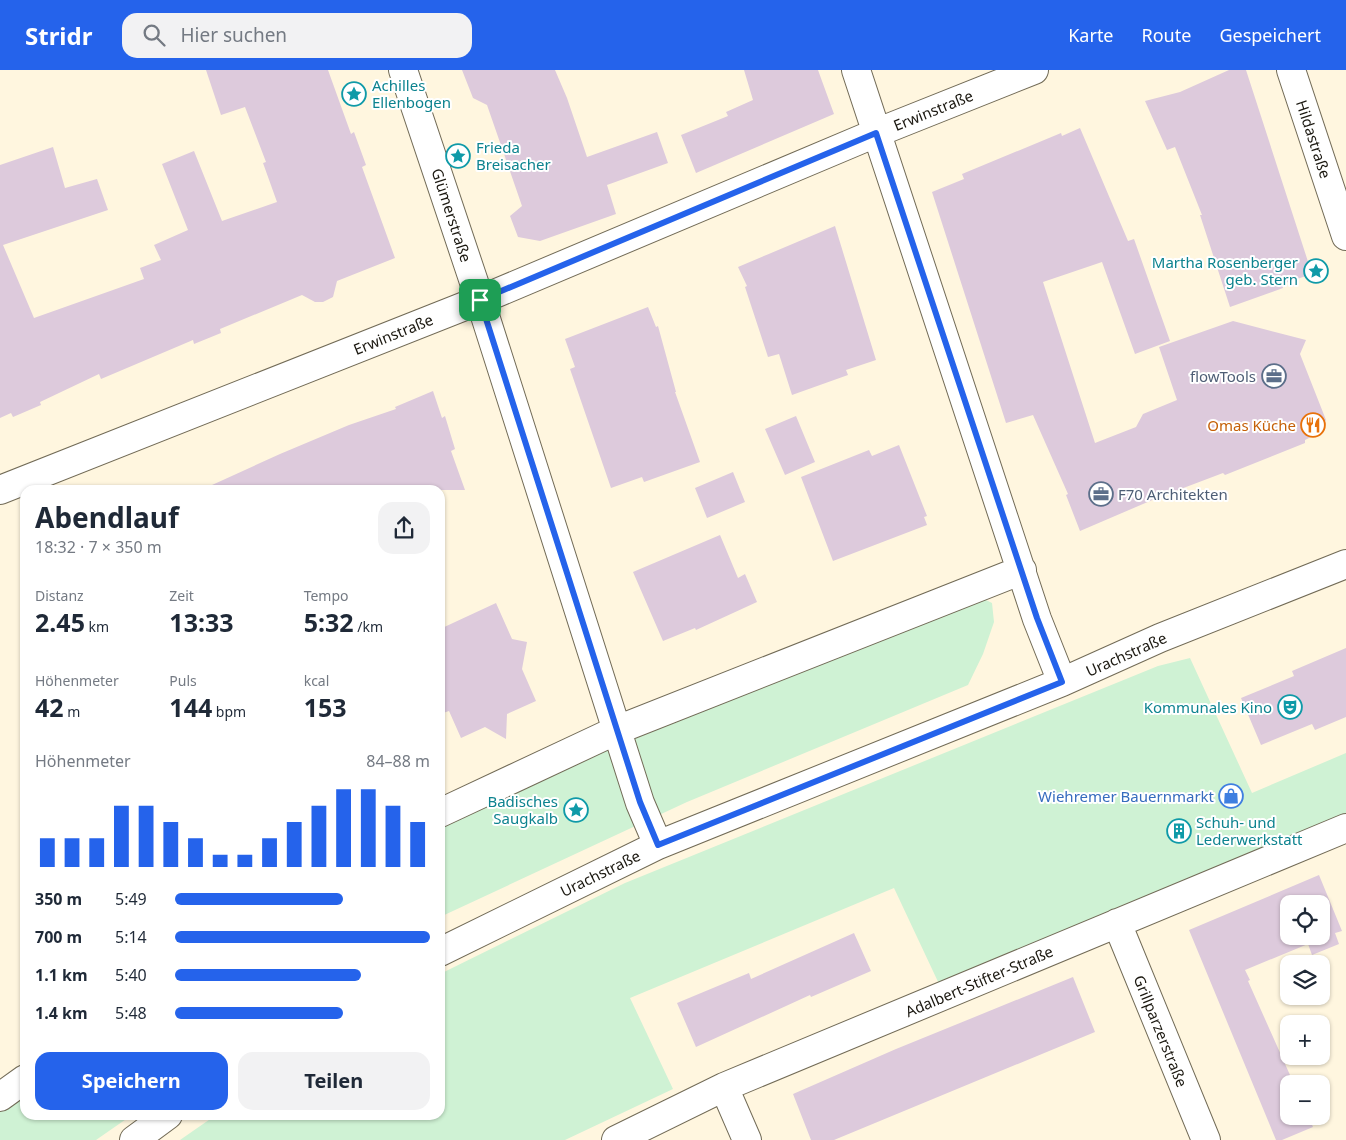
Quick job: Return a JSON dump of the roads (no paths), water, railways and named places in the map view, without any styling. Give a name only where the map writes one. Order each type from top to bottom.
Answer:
[{"type":"street","name":"Glümerstraße","points":[[403,70],[480,300],[640,802],[658,845]]},
{"type":"street","points":[[856,70],[1037,618],[1062,682]]},
{"type":"street","name":"Erwinstraße","points":[[0,490],[480,300],[876,133],[1034,70]]},
{"type":"street","name":"Hildastraße","points":[[1291,70],[1346,236]]},
{"type":"street","name":"Urachstraße","points":[[445,950],[658,845],[1062,682],[1160,638],[1346,564]]},
{"type":"street","points":[[445,811],[618,730],[1022,570]]},
{"type":"street","name":"Adalbert-Stifter-Straße","points":[[616,1140],[724,1087],[1346,828]]},
{"type":"street","name":"Grillparzerstraße","points":[[1117,922],[1206,1140]]},
{"type":"street","points":[[0,1097],[20,1083]]},
{"type":"street","points":[[724,1087],[747,1140]]},
{"type":"street","points":[[134,1140],[161,1120]]},
{"type":"place","name":"Achilles Ellenbogen","points":[[354,94]]},
{"type":"place","name":"Frieda Breisacher","points":[[458,156]]},
{"type":"place","name":"Martha Rosenberger geb. Stern","points":[[1316,271]]},
{"type":"place","name":"flowTools","points":[[1274,376]]},
{"type":"place","name":"Omas Küche","points":[[1313,425]]},
{"type":"place","name":"F70 Architekten","points":[[1101,494]]},
{"type":"place","name":"Kommunales Kino","points":[[1290,707]]},
{"type":"place","name":"Wiehremer Bauernmarkt","points":[[1231,796]]},
{"type":"place","name":"Badisches Saugkalb","points":[[576,810]]},
{"type":"place","name":"Schuh- und Lederwerkstatt","points":[[1179,831]]}]
